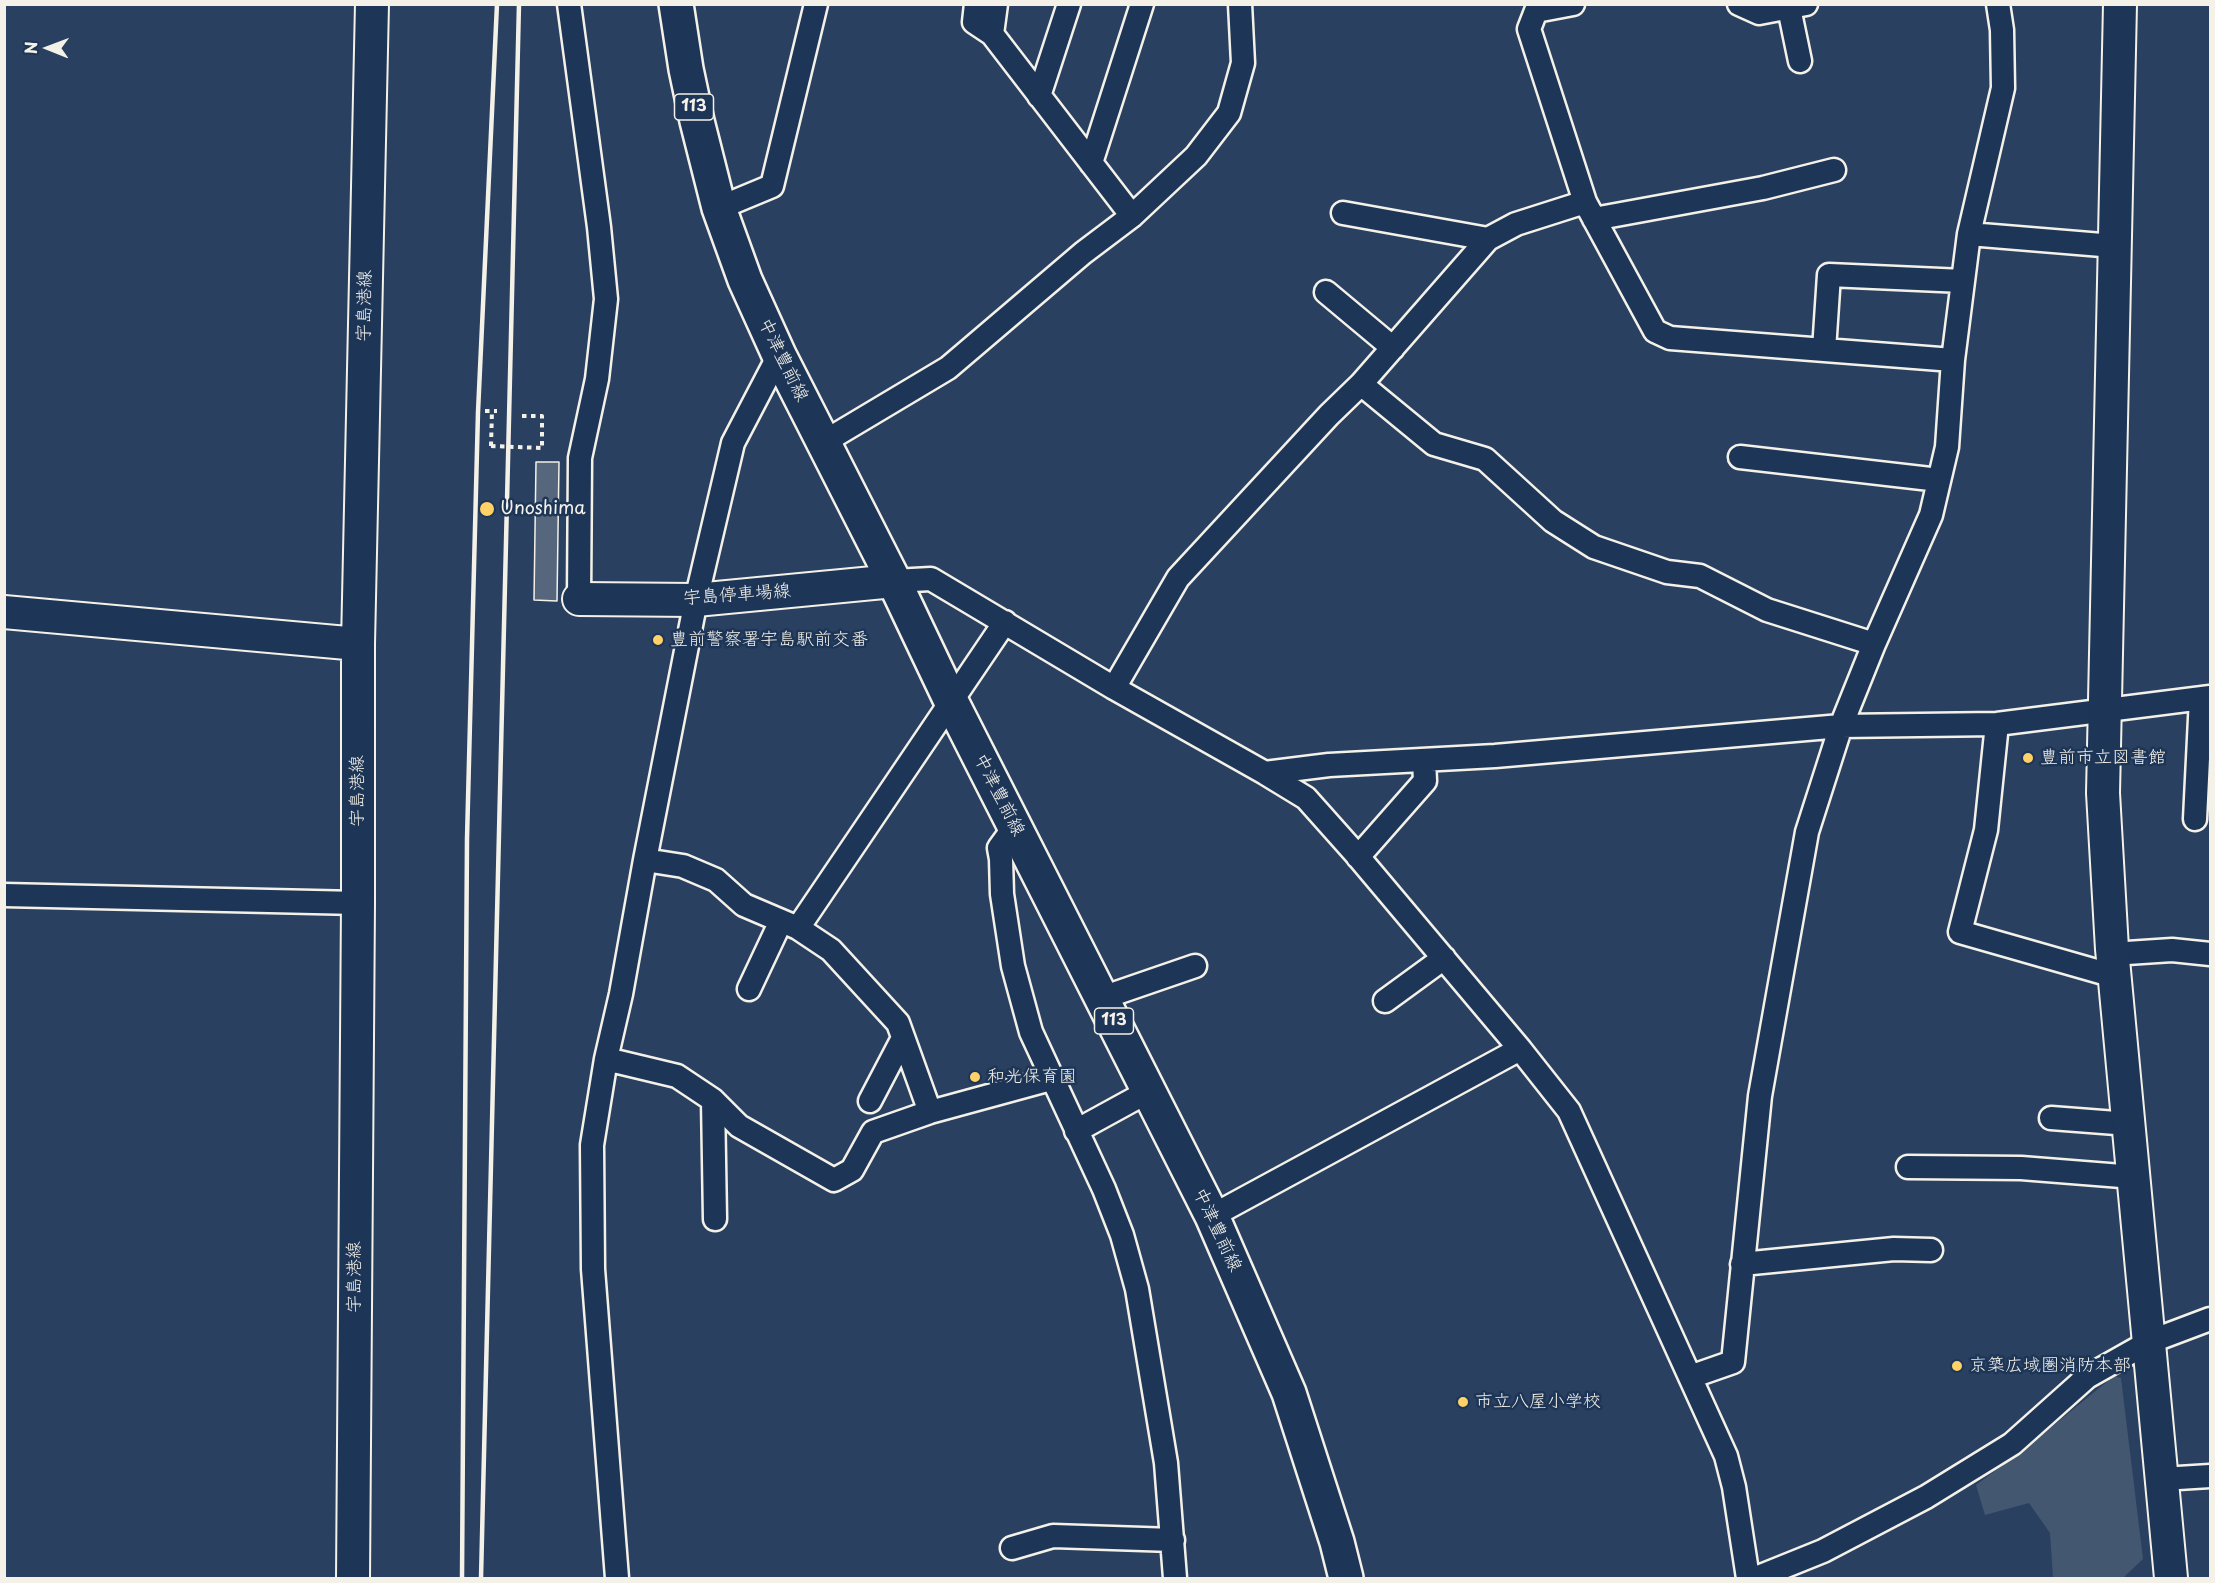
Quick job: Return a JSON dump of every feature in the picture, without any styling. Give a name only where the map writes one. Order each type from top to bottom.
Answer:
[{"type":"main road","name":"中津豊前線","points":[[676,4],[686,69],[719,208],[745,280],[779,355],[894,581],[951,701],[1212,1216],[1289,1393],[1337,1542],[1346,1578]]},
{"type":"street","name":"宇島港線","points":[[353,1578],[358,644],[372,4]]},
{"type":"street","points":[[569,4],[599,227],[606,299],[597,379],[580,458],[579,599]]},
{"type":"street","points":[[719,208],[772,186],[816,4]]},
{"type":"street","points":[[976,4],[974,22],[992,34],[1132,216]]},
{"type":"street","points":[[992,34],[996,4]]},
{"type":"street","points":[[1039,96],[1069,4]]},
{"type":"street","points":[[1091,163],[1142,4]]},
{"type":"street","points":[[824,442],[948,368],[1083,253],[1132,216],[1196,156],[1229,113],[1244,63],[1240,4]]},
{"type":"street","points":[[1573,4],[1536,11],[1529,29],[1590,211],[1655,331],[1670,338],[1953,360]]},
{"type":"street","points":[[1739,4],[1759,13],[1797,6],[1800,61]]},
{"type":"street","points":[[1690,1377],[1733,1362],[1760,1096],[1805,843],[1841,726],[1874,644],[1931,515],[1947,447],[1953,360],[1970,234],[2003,88],[2002,30],[1998,4]]},
{"type":"street","points":[[2120,4],[2103,709],[2103,793],[2113,965],[2171,1578]]},
{"type":"street","points":[[1113,688],[1178,578],[1329,415],[1361,384],[1488,239],[1516,224],[1590,211],[1763,188],[1833,170]]},
{"type":"street","points":[[1343,213],[1488,239]]},
{"type":"street","points":[[1970,234],[2114,246]]},
{"type":"street","points":[[1824,350],[1829,275],[1963,281]]},
{"type":"street","points":[[1326,292],[1393,348]]},
{"type":"street","points":[[617,1578],[593,1269],[592,1145],[606,1059],[621,994],[696,600],[733,443],[779,355]]},
{"type":"street","points":[[1361,384],[1434,444],[1485,459],[1552,521],[1594,547],[1666,573],[1700,576],[1767,610],[1874,644]]},
{"type":"street","points":[[1740,457],[1939,480]]},
{"type":"street","points":[[894,581],[931,579],[1113,688],[1265,773],[1305,798],[1358,857],[1520,1049],[1569,1111],[1726,1456],[1734,1487],[1748,1578]]},
{"type":"street","name":"宇島停車場線","points":[[579,599],[696,600],[894,581]]},
{"type":"street","points":[[4,612],[358,644]]},
{"type":"street","points":[[749,989],[789,925],[951,701],[1005,622]]},
{"type":"street","points":[[1265,773],[1329,765],[1495,756],[1841,726],[1997,723],[2206,697],[2195,819]]},
{"type":"street","points":[[1997,723],[1986,830],[1960,932],[2113,965],[2172,950],[2211,954]]},
{"type":"street","points":[[1358,857],[1425,781],[1424,760]]},
{"type":"street","points":[[1015,826],[999,848],[1007,936],[1024,1012],[1107,1198],[1122,1235],[1137,1289],[1166,1463],[1175,1578]]},
{"type":"street","points":[[645,860],[683,866],[716,880],[744,905],[789,925],[831,950],[898,1023],[930,1112]]},
{"type":"street","points":[[4,895],[358,903]]},
{"type":"street","points":[[1385,1001],[1444,958]]},
{"type":"street","points":[[1102,998],[1195,966]]},
{"type":"street","points":[[870,1101],[903,1038]]},
{"type":"street","points":[[1212,1216],[1520,1049]]},
{"type":"street","points":[[606,1059],[677,1076],[713,1100],[739,1126],[834,1180],[852,1170],[873,1132],[930,1112],[1052,1079]]},
{"type":"street","points":[[1076,1131],[1149,1091]]},
{"type":"street","points":[[713,1100],[715,1219]]},
{"type":"street","points":[[2051,1118],[2128,1124]]},
{"type":"street","points":[[1908,1167],[2021,1168],[2134,1177]]},
{"type":"street","points":[[1742,1264],[1894,1249],[1930,1250]]},
{"type":"street","points":[[1756,1578],[1823,1551],[1926,1497],[2013,1444],[2087,1377],[2149,1342],[2211,1319]]},
{"type":"street","points":[[2162,1479],[2211,1476]]},
{"type":"street","points":[[1012,1548],[1053,1536],[1173,1540]]},
{"type":"path","points":[[485,411],[494,411],[491,446],[542,448],[542,416],[522,416]]},
{"type":"shaded area","points":[[2114,1376],[2121,1378],[2143,1559],[2123,1578],[2053,1578],[2050,1533],[2029,1503],[1985,1515],[1976,1485]]},
{"type":"building","points":[[536,462],[559,462],[557,601],[534,600]]},
{"type":"railway","points":[[462,1578],[467,839],[478,412],[497,4]]},
{"type":"railway","points":[[481,1578],[519,4]]},
{"type":"place","name":"Unoshima","points":[[487,509]]},
{"type":"place","name":"豊前警察署宇島駅前交番","points":[[658,640]]},
{"type":"place","name":"豊前市立図書館","points":[[2028,758]]},
{"type":"place","name":"和光保育園","points":[[975,1077]]},
{"type":"place","name":"京築広域圏消防本部","points":[[1957,1366]]},
{"type":"place","name":"市立八屋小学校","points":[[1463,1402]]}]
